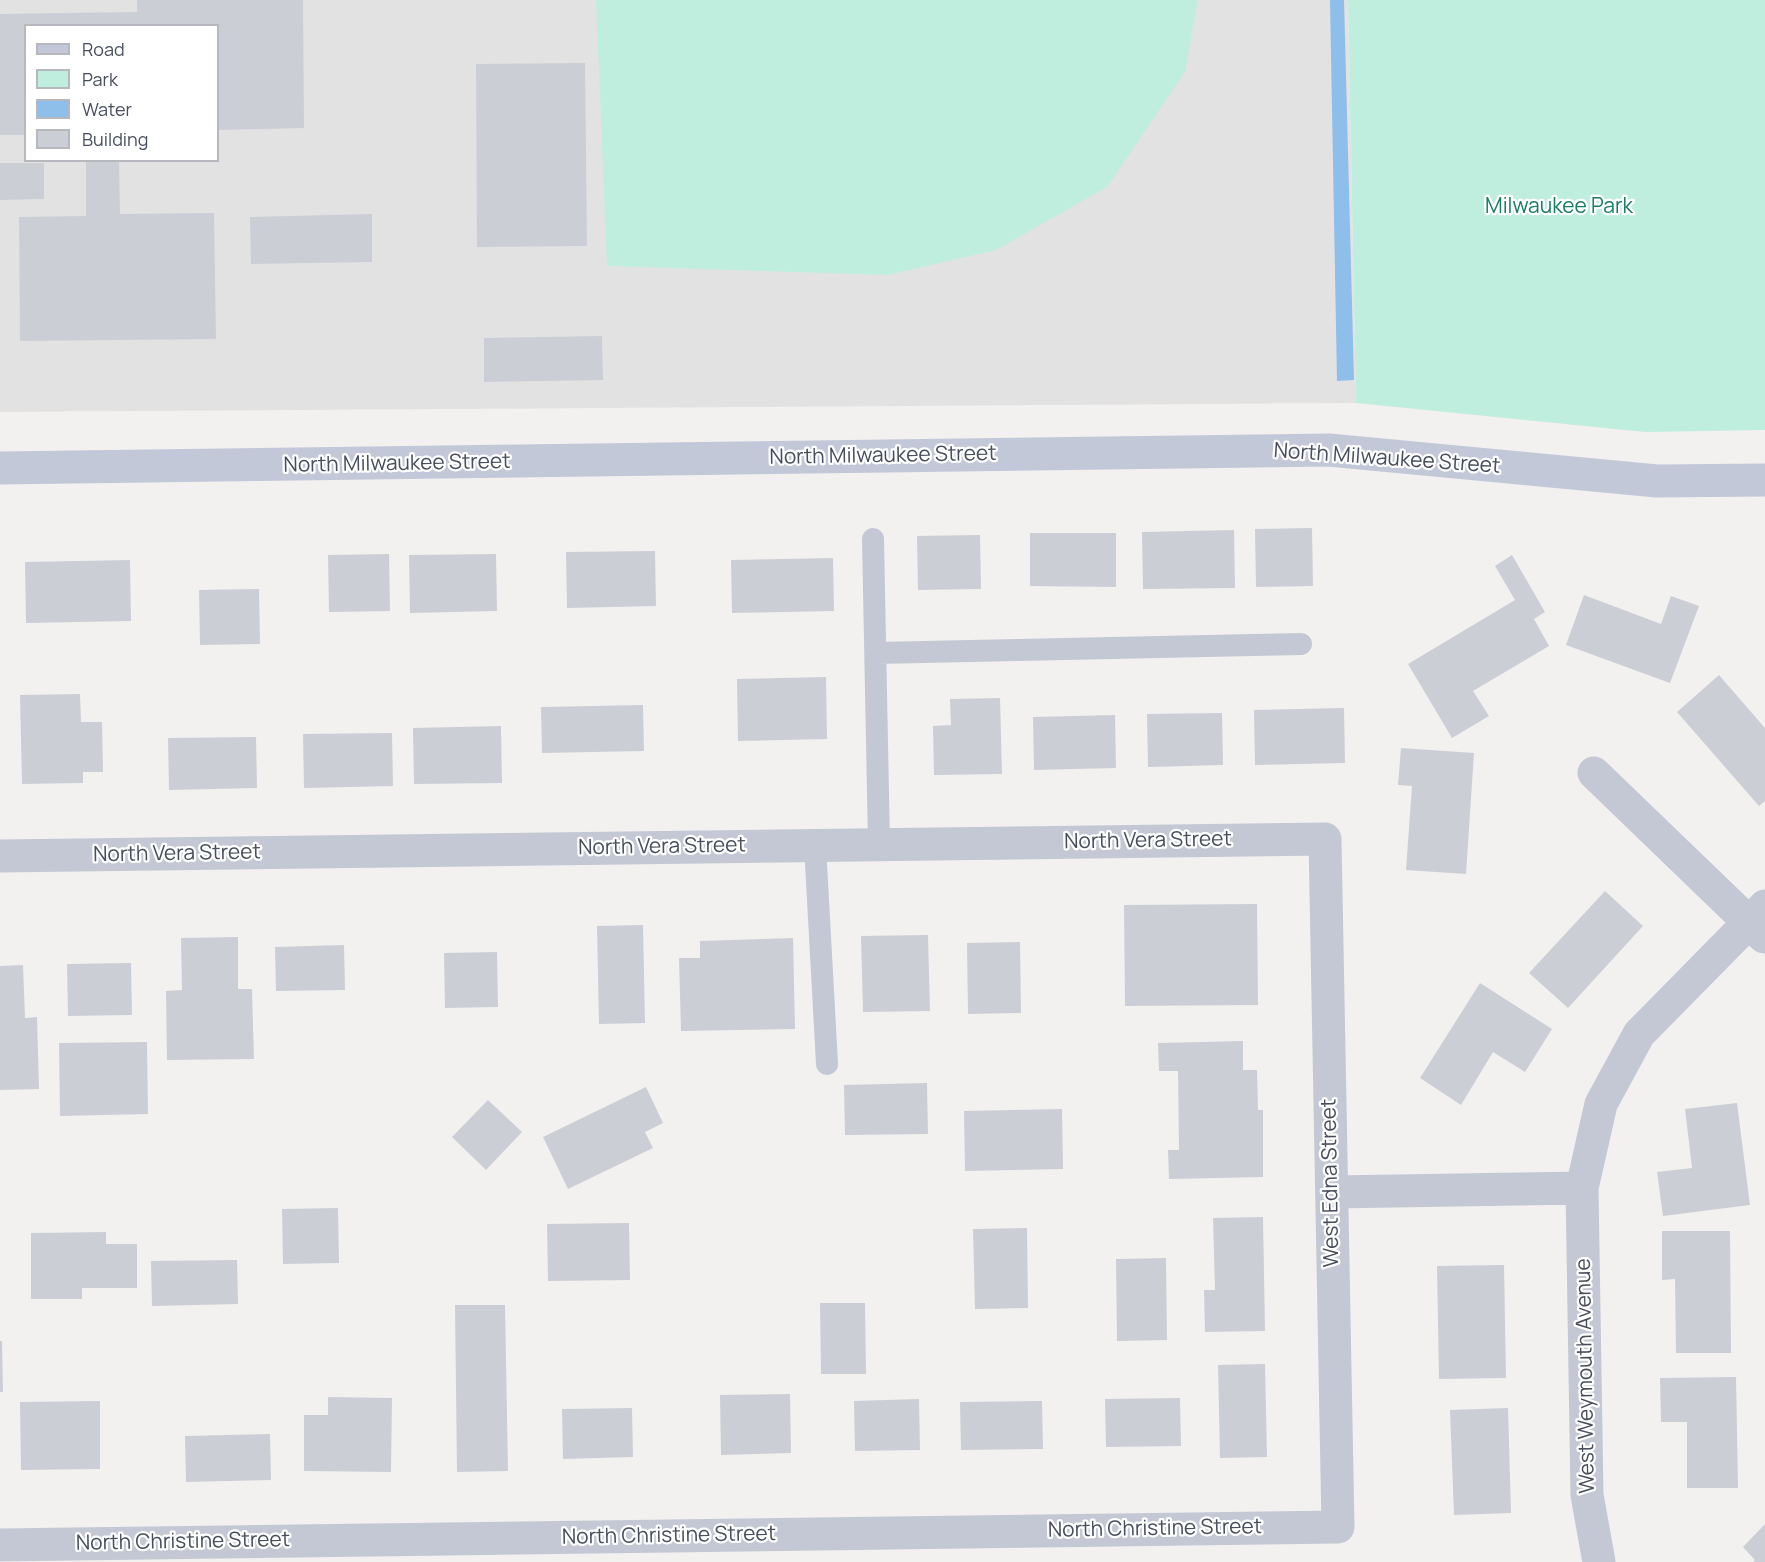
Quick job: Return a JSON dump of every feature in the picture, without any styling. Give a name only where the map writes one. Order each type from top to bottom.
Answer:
[{"type":"street","name":"North Milwaukee Street","points":[[0,468],[1329,450],[1635,480],[1765,480]]},
{"type":"street","points":[[1594,773],[1760,923]]},
{"type":"street","name":"North Vera Street","points":[[0,856],[1325,839]]},
{"type":"street","name":"West Edna Street","points":[[1325,839],[1338,1527]]},
{"type":"street","name":"West Weymouth Avenue","points":[[1599,1562],[1587,1495],[1582,1188],[1601,1104],[1638,1034],[1760,923]]},
{"type":"street","points":[[1332,1192],[1582,1188]]},
{"type":"street","name":"North Christine Street","points":[[12,1550],[255,1552],[1338,1527]]},
{"type":"lane","points":[[873,539],[879,844]]},
{"type":"lane","points":[[876,653],[1301,644]]},
{"type":"lane","points":[[815,845],[827,1064]]},
{"type":"shaded area","points":[[0,0],[1348,0],[1356,403],[0,412]]},
{"type":"green space","points":[[596,0],[1198,0],[1185,72],[1107,187],[996,250],[888,275],[607,266]]},
{"type":"green space","name":"Milwaukee Park","points":[[1348,0],[1765,0],[1765,430],[1645,432],[1356,403]]},
{"type":"water","points":[[1330,0],[1344,0],[1354,380],[1337,381]]},
{"type":"building","points":[[137,0],[303,0],[304,128],[219,130],[219,24],[24,24],[24,135],[0,135],[0,14],[137,12]]},
{"type":"building","points":[[585,63],[587,246],[477,247],[476,64]]},
{"type":"building","points":[[86,162],[119,162],[120,214],[214,213],[216,339],[20,341],[19,217],[86,216]]},
{"type":"building","points":[[0,163],[44,163],[44,199],[0,200]]},
{"type":"building","points":[[372,214],[372,262],[251,264],[250,217]]},
{"type":"building","points":[[602,336],[603,380],[484,382],[484,338]]},
{"type":"building","points":[[1312,528],[1313,586],[1256,587],[1255,529]]},
{"type":"building","points":[[1234,530],[1235,588],[1143,589],[1142,532]]},
{"type":"building","points":[[1030,533],[1116,533],[1116,587],[1030,586]]},
{"type":"building","points":[[980,535],[981,589],[918,590],[917,536]]},
{"type":"building","points":[[655,551],[656,606],[567,608],[566,552]]},
{"type":"building","points":[[389,554],[390,611],[329,612],[328,555]]},
{"type":"building","points":[[496,554],[497,611],[410,613],[409,555]]},
{"type":"building","points":[[1512,555],[1545,612],[1534,619],[1549,646],[1473,691],[1489,716],[1452,738],[1408,664],[1515,600],[1495,566]]},
{"type":"building","points":[[833,558],[834,611],[732,613],[731,560]]},
{"type":"building","points":[[130,560],[131,621],[26,623],[25,562]]},
{"type":"building","points":[[259,589],[260,644],[200,645],[199,590]]},
{"type":"building","points":[[1584,595],[1661,624],[1671,596],[1699,606],[1670,683],[1566,645]]},
{"type":"building","points":[[1719,675],[1765,728],[1765,801],[1759,806],[1677,712]]},
{"type":"building","points":[[826,677],[827,739],[738,741],[737,679]]},
{"type":"building","points":[[80,694],[81,722],[102,722],[103,772],[83,772],[83,783],[22,784],[20,695]]},
{"type":"building","points":[[1000,698],[1002,774],[934,775],[933,726],[951,725],[950,699]]},
{"type":"building","points":[[643,705],[644,751],[542,753],[541,707]]},
{"type":"building","points":[[1344,708],[1345,763],[1255,765],[1254,710]]},
{"type":"building","points":[[1222,713],[1223,765],[1148,767],[1147,714]]},
{"type":"building","points":[[1115,715],[1116,768],[1034,770],[1033,717]]},
{"type":"building","points":[[501,726],[502,783],[414,784],[413,728]]},
{"type":"building","points":[[392,733],[393,786],[304,788],[303,734]]},
{"type":"building","points":[[256,737],[257,788],[169,790],[168,738]]},
{"type":"building","points":[[1401,748],[1474,753],[1466,874],[1406,870],[1412,786],[1398,785]]},
{"type":"building","points":[[1605,891],[1643,926],[1568,1008],[1529,973]]},
{"type":"building","points":[[1257,904],[1258,1005],[1125,1006],[1124,905]]},
{"type":"building","points":[[643,925],[645,1023],[599,1024],[597,926]]},
{"type":"building","points":[[928,935],[930,1011],[863,1012],[861,936]]},
{"type":"building","points":[[238,937],[238,989],[252,989],[254,1059],[167,1060],[166,991],[182,990],[181,938]]},
{"type":"building","points":[[793,938],[795,1029],[681,1031],[679,958],[700,958],[700,941]]},
{"type":"building","points":[[1020,942],[1021,1013],[968,1014],[967,943]]},
{"type":"building","points":[[344,945],[345,990],[276,991],[275,947]]},
{"type":"building","points":[[497,952],[498,1007],[445,1008],[444,953]]},
{"type":"building","points":[[131,963],[132,1015],[68,1016],[67,964]]},
{"type":"building","points":[[23,965],[25,1018],[37,1017],[39,1089],[0,1090],[0,966]]},
{"type":"building","points":[[1480,983],[1552,1029],[1525,1072],[1493,1052],[1461,1105],[1420,1078]]},
{"type":"building","points":[[1243,1041],[1243,1070],[1257,1070],[1258,1110],[1263,1110],[1263,1177],[1169,1179],[1168,1150],[1179,1150],[1178,1071],[1159,1071],[1158,1043]]},
{"type":"building","points":[[147,1042],[148,1114],[60,1116],[59,1043]]},
{"type":"building","points":[[927,1083],[928,1134],[845,1135],[844,1085]]},
{"type":"building","points":[[646,1087],[663,1123],[645,1132],[653,1148],[568,1189],[543,1137]]},
{"type":"building","points":[[488,1100],[522,1132],[486,1170],[452,1137]]},
{"type":"building","points":[[1737,1103],[1750,1205],[1663,1216],[1657,1172],[1692,1168],[1685,1109]]},
{"type":"building","points":[[1062,1109],[1063,1169],[965,1171],[964,1111]]},
{"type":"building","points":[[338,1208],[339,1263],[283,1264],[282,1209]]},
{"type":"building","points":[[1263,1217],[1265,1331],[1205,1332],[1204,1290],[1215,1290],[1213,1218]]},
{"type":"building","points":[[629,1223],[630,1280],[548,1281],[547,1224]]},
{"type":"building","points":[[1027,1228],[1028,1308],[975,1309],[973,1229]]},
{"type":"building","points":[[1662,1231],[1730,1231],[1731,1353],[1676,1353],[1675,1279],[1662,1280]]},
{"type":"building","points":[[106,1232],[106,1244],[137,1244],[137,1288],[82,1288],[82,1299],[31,1299],[31,1233]]},
{"type":"building","points":[[1166,1258],[1167,1340],[1117,1341],[1116,1259]]},
{"type":"building","points":[[237,1260],[238,1304],[152,1306],[151,1261]]},
{"type":"building","points":[[1504,1265],[1506,1378],[1439,1379],[1437,1266]]},
{"type":"building","points":[[820,1303],[865,1303],[866,1374],[821,1374]]},
{"type":"building","points":[[455,1305],[505,1305],[508,1471],[457,1472]]},
{"type":"building","points":[[0,1341],[2,1341],[3,1392],[0,1392]]},
{"type":"building","points":[[1265,1364],[1267,1457],[1220,1458],[1218,1365]]},
{"type":"building","points":[[1736,1377],[1738,1488],[1687,1488],[1687,1422],[1661,1422],[1660,1378]]},
{"type":"building","points":[[790,1394],[791,1453],[721,1455],[720,1395]]},
{"type":"building","points":[[328,1397],[392,1398],[391,1472],[304,1471],[304,1415],[328,1415]]},
{"type":"building","points":[[1180,1398],[1181,1446],[1106,1447],[1105,1399]]},
{"type":"building","points":[[919,1399],[920,1450],[855,1451],[854,1401]]},
{"type":"building","points":[[100,1401],[100,1469],[21,1470],[20,1402]]},
{"type":"building","points":[[1042,1401],[1043,1449],[961,1450],[960,1402]]},
{"type":"building","points":[[632,1408],[633,1457],[563,1459],[562,1409]]},
{"type":"building","points":[[1508,1408],[1511,1513],[1454,1515],[1450,1410]]},
{"type":"building","points":[[270,1434],[271,1480],[186,1482],[185,1436]]},
{"type":"building","points":[[1765,1524],[1765,1562],[1753,1562],[1755,1560],[1743,1547]]}]
